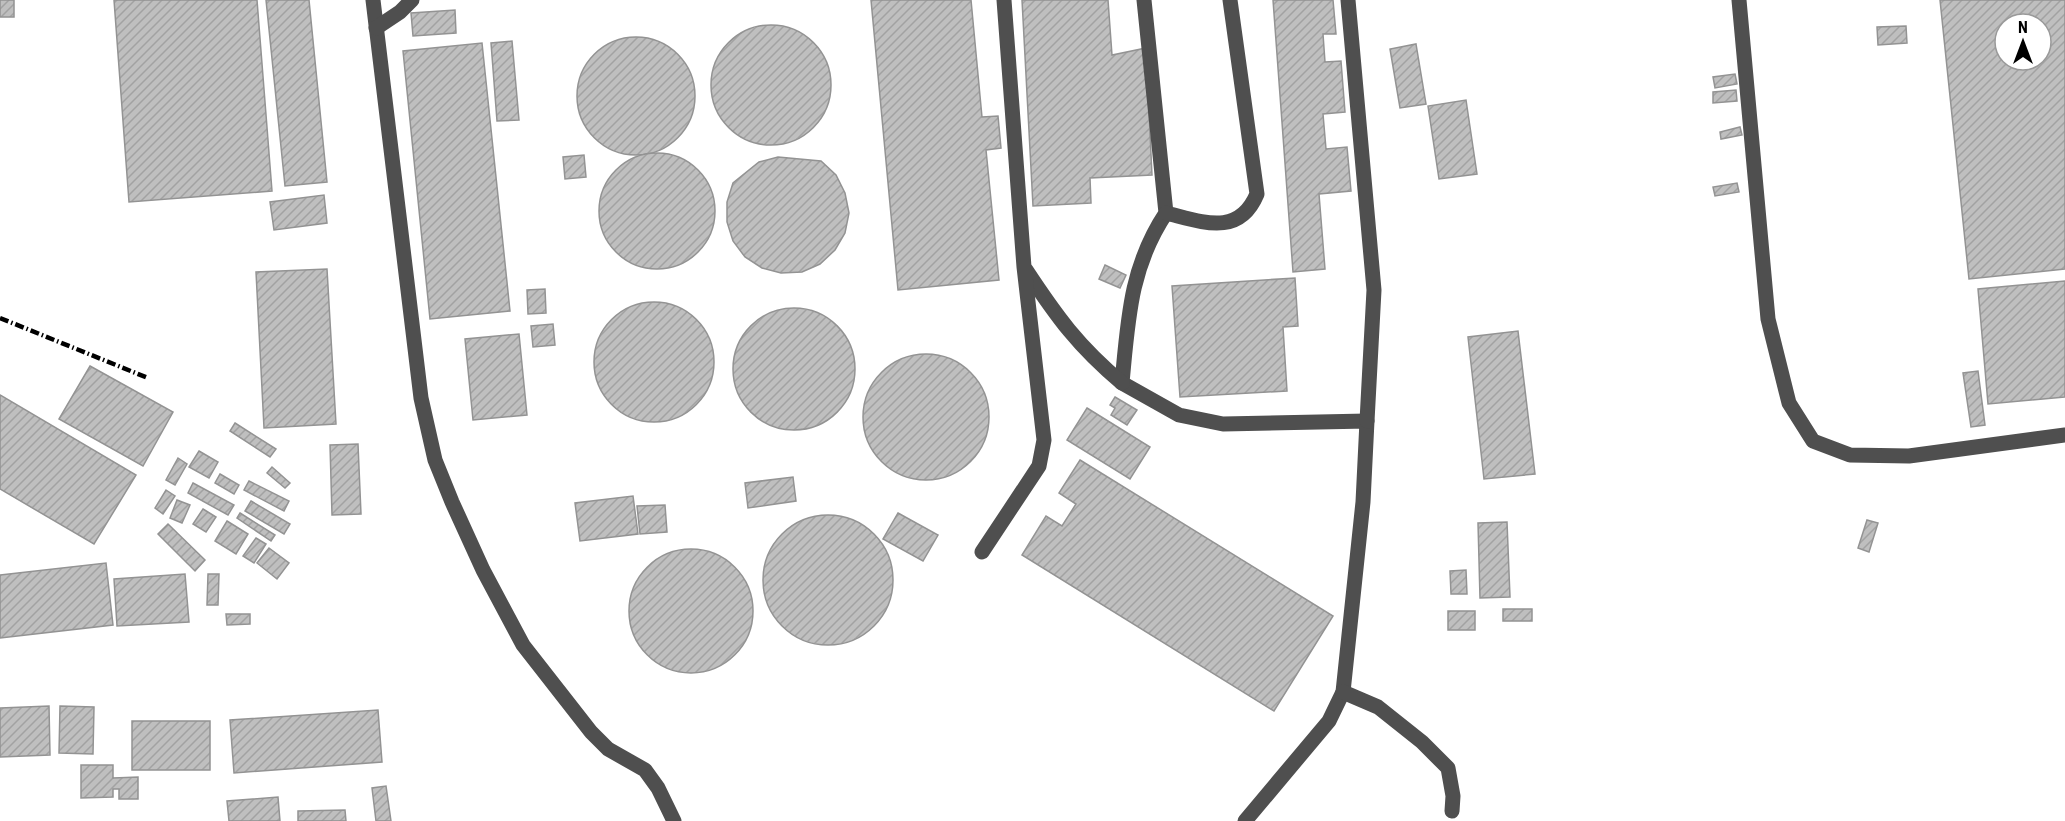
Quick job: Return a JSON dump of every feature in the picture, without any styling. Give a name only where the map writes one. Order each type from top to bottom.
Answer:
[{"type":"street","points":[[373,0],[421,398],[435,460],[483,570],[523,645],[591,732],[608,749],[645,770],[658,788],[674,821]]},
{"type":"street","points":[[376,28],[400,12],[412,0]]},
{"type":"street","points":[[982,552],[1039,466],[1044,440],[1024,267],[1004,0]]},
{"type":"street","points":[[1122,383],[1134,280],[1149,239],[1167,213],[1144,0]]},
{"type":"street","points":[[1167,213],[1214,224],[1237,220],[1251,210],[1257,194],[1230,0]]},
{"type":"street","points":[[1245,821],[1329,721],[1343,692],[1363,502],[1374,290],[1348,0]]},
{"type":"street","points":[[1739,0],[1768,319],[1789,403],[1813,441],[1850,455],[1909,456],[2065,435]]},
{"type":"street","points":[[1024,267],[1065,329],[1093,359],[1122,383],[1179,415],[1222,424],[1367,421]]},
{"type":"street","points":[[1343,692],[1378,707],[1422,742],[1448,768],[1453,796],[1452,811]]},
{"type":"building","points":[[0,0],[14,0],[14,17],[0,17]]},
{"type":"building","points":[[114,0],[257,0],[272,191],[129,202]]},
{"type":"building","points":[[266,0],[309,0],[327,182],[285,186]]},
{"type":"building","points":[[871,0],[971,0],[982,117],[998,116],[1001,148],[986,150],[999,280],[898,290]]},
{"type":"building","points":[[1022,0],[1108,0],[1112,55],[1146,48],[1152,175],[1090,178],[1091,203],[1033,206]]},
{"type":"building","points":[[1273,0],[1333,0],[1336,34],[1323,34],[1325,62],[1341,61],[1345,112],[1323,114],[1326,149],[1347,147],[1351,191],[1319,194],[1325,269],[1293,272]]},
{"type":"building","points":[[1940,0],[2065,0],[2065,269],[1969,279]]},
{"type":"building","points":[[455,10],[456,33],[413,36],[411,13]]},
{"type":"building","points":[[771,25],[794,30],[813,43],[826,62],[831,85],[826,108],[813,127],[794,140],[771,145],[748,140],[729,127],[716,108],[711,85],[716,62],[729,43],[748,30]]},
{"type":"building","points":[[1906,26],[1907,43],[1878,45],[1877,27]]},
{"type":"building","points":[[636,37],[659,41],[678,54],[691,73],[695,96],[691,119],[678,138],[659,151],[636,155],[613,151],[594,138],[581,119],[577,96],[581,73],[594,54],[613,41]]},
{"type":"building","points":[[512,41],[519,120],[497,121],[491,43]]},
{"type":"building","points":[[482,43],[510,311],[430,319],[403,51]]},
{"type":"building","points":[[1416,44],[1426,104],[1400,108],[1390,49]]},
{"type":"building","points":[[1735,74],[1737,84],[1715,88],[1713,77]]},
{"type":"building","points":[[1736,90],[1737,101],[1713,103],[1713,92]]},
{"type":"building","points":[[1466,100],[1477,174],[1439,179],[1428,106]]},
{"type":"building","points":[[1740,127],[1742,135],[1721,139],[1720,132]]},
{"type":"building","points":[[657,153],[679,157],[698,170],[711,189],[715,211],[711,233],[698,252],[679,265],[657,269],[635,265],[616,252],[603,233],[599,211],[603,189],[616,170],[635,157]]},
{"type":"building","points":[[584,155],[586,177],[565,179],[563,157]]},
{"type":"building","points":[[778,157],[821,161],[836,175],[845,193],[849,213],[845,233],[835,250],[820,264],[802,272],[781,273],[762,268],[745,257],[733,241],[727,222],[727,202],[733,183],[759,162]]},
{"type":"building","points":[[1737,183],[1739,192],[1715,196],[1713,187]]},
{"type":"building","points":[[324,195],[327,223],[274,230],[270,202]]},
{"type":"building","points":[[1105,265],[1126,275],[1120,288],[1099,279]]},
{"type":"building","points":[[327,269],[336,424],[264,428],[256,272]]},
{"type":"building","points":[[1295,278],[1298,326],[1283,327],[1287,391],[1180,397],[1172,286]]},
{"type":"building","points":[[2065,281],[2065,397],[1988,404],[1978,289]]},
{"type":"building","points":[[545,289],[546,313],[528,314],[527,290]]},
{"type":"building","points":[[654,302],[677,307],[696,320],[709,339],[714,362],[709,385],[696,404],[677,417],[654,422],[631,417],[612,404],[599,385],[594,362],[599,339],[612,320],[631,307]]},
{"type":"building","points":[[794,308],[818,312],[837,326],[851,345],[855,369],[851,393],[837,412],[818,426],[794,430],[770,426],[751,412],[737,393],[733,369],[737,345],[751,326],[770,312]]},
{"type":"building","points":[[553,324],[555,345],[533,347],[531,326]]},
{"type":"building","points":[[1518,331],[1535,474],[1484,479],[1468,337]]},
{"type":"building","points":[[519,334],[527,415],[473,420],[465,339]]},
{"type":"building","points":[[926,354],[950,359],[971,372],[984,393],[989,417],[984,441],[971,462],[950,475],[926,480],[902,475],[881,462],[868,441],[863,417],[868,393],[881,372],[902,359]]},
{"type":"building","points":[[90,366],[173,412],[143,466],[59,419]]},
{"type":"building","points":[[1978,371],[1985,425],[1971,427],[1963,373]]},
{"type":"building","points":[[0,395],[136,475],[94,544],[0,489]]},
{"type":"building","points":[[1115,397],[1137,410],[1127,425],[1111,415],[1115,408],[1110,405]]},
{"type":"building","points":[[1087,408],[1150,447],[1130,479],[1067,440]]},
{"type":"building","points":[[235,423],[276,449],[270,457],[230,431]]},
{"type":"building","points":[[358,444],[361,514],[332,515],[330,445]]},
{"type":"building","points":[[199,451],[218,462],[209,478],[189,467]]},
{"type":"building","points":[[178,458],[187,464],[175,485],[166,480]]},
{"type":"building","points":[[1080,460],[1333,616],[1274,711],[1022,555],[1046,516],[1062,526],[1076,504],[1059,493]]},
{"type":"building","points":[[272,467],[290,483],[285,488],[267,473]]},
{"type":"building","points":[[220,474],[239,485],[234,494],[215,483]]},
{"type":"building","points":[[793,477],[796,501],[748,508],[745,483]]},
{"type":"building","points":[[249,481],[289,501],[284,511],[244,490]]},
{"type":"building","points":[[193,483],[234,505],[228,515],[188,493]]},
{"type":"building","points":[[166,490],[175,496],[163,514],[155,508]]},
{"type":"building","points":[[633,496],[638,534],[580,541],[575,503]]},
{"type":"building","points":[[177,500],[190,505],[182,523],[170,518]]},
{"type":"building","points":[[251,501],[290,524],[284,534],[245,511]]},
{"type":"building","points":[[665,505],[667,532],[640,534],[637,506]]},
{"type":"building","points":[[203,509],[216,517],[206,532],[193,524]]},
{"type":"building","points":[[240,513],[275,535],[271,541],[237,518]]},
{"type":"building","points":[[898,513],[938,535],[923,561],[883,539]]},
{"type":"building","points":[[828,515],[853,520],[874,534],[888,555],[893,580],[888,605],[874,626],[853,640],[828,645],[803,640],[782,626],[768,605],[763,580],[768,555],[782,534],[803,520]]},
{"type":"building","points":[[1867,520],[1878,523],[1869,552],[1858,548]]},
{"type":"building","points":[[227,521],[248,534],[236,554],[215,541]]},
{"type":"building","points":[[1507,522],[1510,597],[1480,598],[1478,523]]},
{"type":"building","points":[[168,524],[205,560],[195,571],[158,534]]},
{"type":"building","points":[[256,538],[266,544],[254,563],[243,556]]},
{"type":"building","points":[[269,548],[289,563],[277,579],[257,563]]},
{"type":"building","points":[[691,549],[715,554],[735,567],[748,587],[753,611],[748,635],[735,655],[715,668],[691,673],[667,668],[647,655],[634,635],[629,611],[634,587],[647,567],[667,554]]},
{"type":"building","points":[[106,563],[113,625],[0,638],[0,575]]},
{"type":"building","points":[[1466,570],[1467,594],[1451,594],[1450,571]]},
{"type":"building","points":[[185,574],[189,622],[117,626],[114,579]]},
{"type":"building","points":[[208,574],[219,574],[218,605],[207,605]]},
{"type":"building","points":[[1503,609],[1532,609],[1532,621],[1503,621]]},
{"type":"building","points":[[1448,611],[1475,611],[1475,630],[1448,630]]},
{"type":"building","points":[[226,614],[250,614],[250,624],[227,625]]},
{"type":"building","points":[[49,706],[50,755],[0,757],[0,708]]},
{"type":"building","points":[[60,706],[94,707],[93,754],[59,753]]},
{"type":"building","points":[[378,710],[382,762],[234,773],[230,720]]},
{"type":"building","points":[[132,721],[210,721],[210,770],[132,770]]},
{"type":"building","points":[[81,765],[113,765],[113,778],[138,777],[138,799],[119,799],[119,789],[113,789],[113,797],[81,798]]},
{"type":"building","points":[[386,786],[391,821],[376,821],[372,788]]},
{"type":"building","points":[[278,797],[280,821],[229,821],[227,801]]},
{"type":"building","points":[[345,810],[346,821],[298,821],[298,811]]},
{"type":"railway","points":[[0,318],[148,378]]}]
